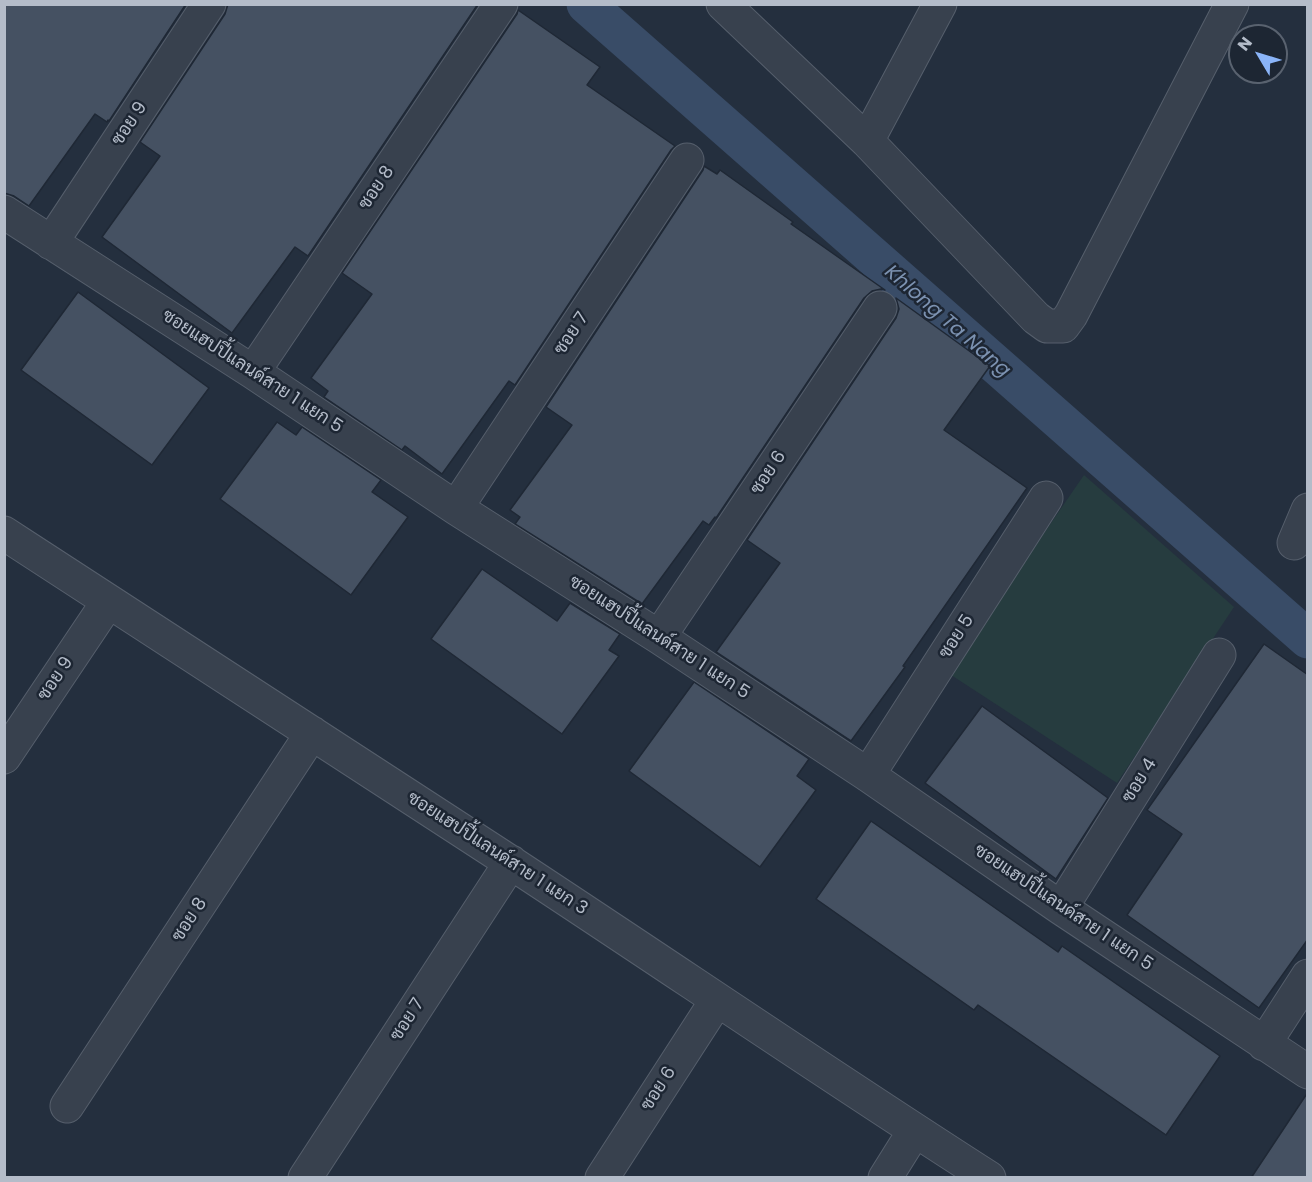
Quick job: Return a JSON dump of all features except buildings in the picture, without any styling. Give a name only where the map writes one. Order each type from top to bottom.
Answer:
[{"type":"street","name":"ซอย 9","points":[[51,243],[209,4]]},
{"type":"street","name":"ซอย 8","points":[[253,372],[501,4]]},
{"type":"street","points":[[723,4],[867,141],[1036,318],[1047,326],[1062,326],[1071,315],[1232,4]]},
{"type":"street","points":[[867,141],[940,4]]},
{"type":"street","name":"ซอย 7","points":[[456,508],[687,160]]},
{"type":"street","name":"ซอยแฮปปี้แลนด์สาย 1 แยก 5","points":[[4,213],[253,372],[456,508],[868,775],[1061,908],[1308,1072]]},
{"type":"street","name":"ซอย 6","points":[[658,637],[880,308]]},
{"type":"street","name":"ซอย 5","points":[[868,775],[1047,498]]},
{"type":"street","points":[[1294,543],[1308,510]]},
{"type":"street","name":"ซอยแฮปปี้แลนด์สาย 1 แยก 3","points":[[4,533],[511,862],[989,1178]]},
{"type":"street","name":"ซอย 9","points":[[4,757],[108,602]]},
{"type":"street","name":"ซอย 4","points":[[1061,908],[1219,655]]},
{"type":"street","name":"ซอย 8","points":[[68,1106],[312,733]]},
{"type":"street","name":"ซอย 7","points":[[305,1178],[511,862]]},
{"type":"street","points":[[1264,1044],[1308,976]]},
{"type":"street","name":"ซอย 6","points":[[602,1178],[717,1000]]},
{"type":"street","points":[[885,1178],[915,1130]]},
{"type":"green space","points":[[1084,475],[1234,607],[1117,783],[948,673]]},
{"type":"waterway","name":"Khlong Ta Nang","points":[[586,4],[1308,639]]}]
